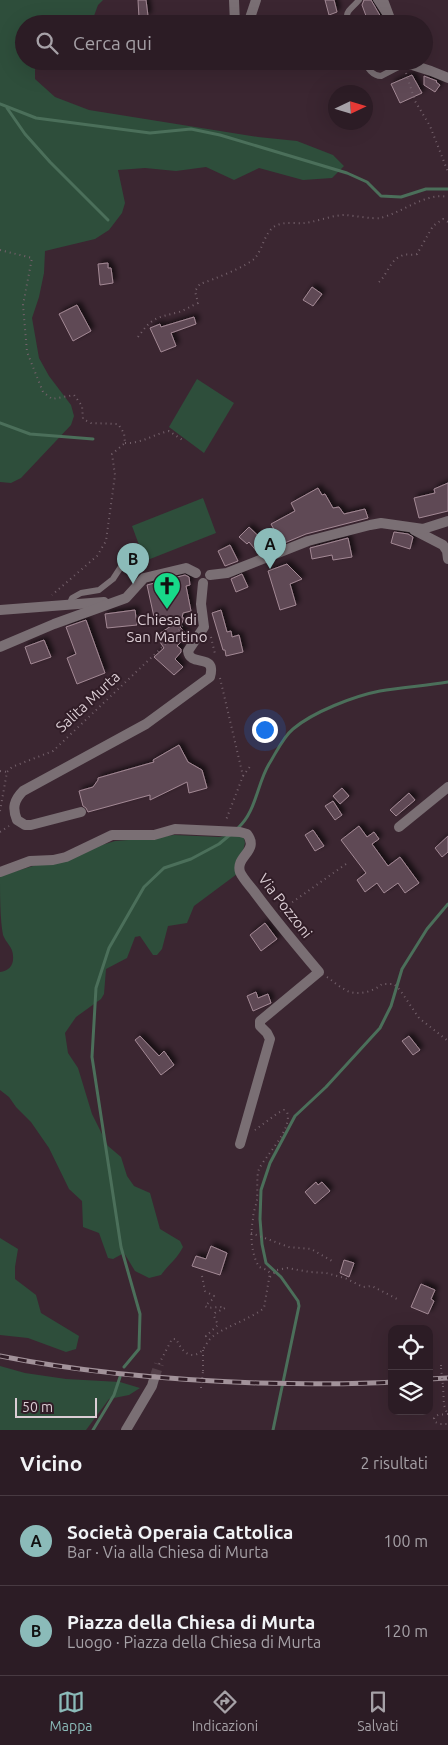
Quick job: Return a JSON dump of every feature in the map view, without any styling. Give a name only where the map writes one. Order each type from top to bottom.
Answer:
[{"type":"street","points":[[234,0],[235,15]]},
{"type":"street","points":[[251,15],[256,0]]},
{"type":"street","points":[[383,0],[389,15]]},
{"type":"street","points":[[428,70],[448,78]]},
{"type":"street","points":[[0,647],[130,595],[144,578],[186,568],[196,573],[197,580],[206,579],[227,573],[308,540],[362,527],[381,523],[423,530],[448,521]]},
{"type":"street","points":[[411,528],[443,545],[447,551],[448,559]]},
{"type":"street","points":[[81,812],[37,824],[25,825],[17,820],[14,808],[18,796],[23,791],[146,724],[210,677],[209,664],[191,659],[188,656],[189,647],[204,627],[201,604],[206,579]]},
{"type":"street","points":[[0,610],[114,601]]},
{"type":"street","points":[[400,827],[448,787]]},
{"type":"street","points":[[0,872],[17,865],[53,860],[66,856],[112,835],[154,835],[175,830],[224,832]]},
{"type":"street","name":"Via Pozzoni","points":[[224,832],[244,832],[251,839],[250,847],[240,863],[240,871],[272,916],[319,972]]},
{"type":"street","points":[[240,1144],[270,1043],[268,1035],[259,1024],[263,1018],[319,972]]},
{"type":"street","points":[[126,1430],[152,1386],[154,1379]]},
{"type":"lane","points":[[347,15],[348,11],[359,0]]},
{"type":"lane","points":[[376,0],[385,15]]},
{"type":"lane","points":[[370,70],[374,75],[381,76],[392,70]]},
{"type":"lane","points":[[70,603],[72,598],[81,593],[99,590],[113,579],[128,556],[141,550]]},
{"type":"path","points":[[405,70],[415,101],[430,126],[448,172]]},
{"type":"path","points":[[138,337],[150,322],[158,317],[179,312],[198,303],[195,291],[200,284],[254,259],[274,227],[287,223],[305,222],[344,215],[378,218],[398,212],[433,197],[448,197]]},
{"type":"path","points":[[379,282],[384,278],[399,256],[417,254],[433,226],[443,219],[448,222]]},
{"type":"path","points":[[0,250],[32,258],[23,305],[27,352],[43,392],[52,399],[74,395],[82,406],[83,419],[91,422],[118,424],[124,434],[125,443]]},
{"type":"path","points":[[49,605],[52,594],[97,556],[106,541],[115,475],[112,454],[125,443],[143,441],[169,431],[184,442]]},
{"type":"path","name":"Salita Murta","points":[[7,772],[12,767],[53,751],[174,636],[201,604]]},
{"type":"path","points":[[209,629],[215,657]]},
{"type":"path","points":[[220,675],[243,776]]},
{"type":"path","points":[[224,832],[226,819],[243,776],[252,764]]},
{"type":"path","points":[[0,771],[7,772],[0,811]]},
{"type":"path","points":[[272,916],[346,864]]},
{"type":"path","points":[[319,972],[346,991],[366,992],[376,989],[382,984],[394,984],[420,1018],[448,1041]]},
{"type":"path","points":[[202,1388],[203,1350],[208,1340],[216,1333],[264,1308],[270,1273],[259,1267],[254,1258],[251,1234],[257,1201],[259,1171],[281,1138],[288,1117],[287,1112],[282,1111],[278,1113],[256,1130],[244,1143],[240,1144]]},
{"type":"path","points":[[251,1234],[289,1247],[311,1249],[334,1262]]},
{"type":"path","points":[[270,1277],[277,1270],[286,1268],[326,1273],[345,1278],[363,1287],[372,1286],[399,1300]]},
{"type":"path","points":[[202,1276],[205,1291],[214,1296],[205,1306],[208,1308],[223,1306],[225,1308],[215,1313],[214,1316],[218,1325],[206,1336],[208,1340]]},
{"type":"path","points":[[159,1364],[172,1339],[176,1339],[182,1349],[188,1354],[195,1354],[203,1350]]},
{"type":"path","points":[[441,1366],[444,1405],[448,1414],[438,1415],[434,1418],[435,1422],[448,1424]]},
{"type":"green space","points":[[0,0],[103,0],[98,5],[94,15],[15,15],[15,70],[35,70],[35,79],[55,97],[89,110],[258,137],[297,141],[333,155],[344,166],[332,178],[303,180],[259,168],[234,180],[206,167],[176,171],[145,168],[118,170],[125,203],[122,213],[109,230],[95,239],[45,251],[44,273],[32,318],[39,358],[49,376],[71,405],[74,416],[71,425],[21,478],[11,483],[0,482]]},
{"type":"green space","points":[[197,379],[234,403],[204,453],[169,427]]},
{"type":"green space","points":[[203,498],[216,533],[145,561],[132,526]]},
{"type":"green space","points":[[231,834],[244,838],[245,843],[237,874],[194,906],[187,923],[168,926],[162,949],[157,955],[153,955],[140,936],[135,937],[127,958],[106,969],[104,994],[101,999],[76,1017],[65,1033],[68,1053],[78,1068],[92,1114],[108,1146],[121,1157],[127,1176],[134,1186],[150,1193],[160,1229],[180,1241],[183,1247],[161,1275],[149,1278],[135,1271],[124,1253],[113,1259],[108,1258],[99,1233],[83,1227],[82,1201],[69,1189],[49,1148],[31,1122],[9,1097],[0,1090],[0,972],[12,965],[13,953],[3,935],[0,876],[115,841],[174,835],[220,837]]},
{"type":"green space","points":[[0,1238],[18,1249],[15,1279],[36,1295],[41,1313],[79,1336],[76,1349],[66,1352],[28,1338],[0,1335]]},
{"type":"green space","points":[[0,1366],[25,1373],[66,1379],[120,1382],[140,1388],[129,1395],[109,1399],[86,1430],[0,1430]]},
{"type":"building","points":[[138,0],[146,0],[148,15],[139,15]]},
{"type":"building","points":[[325,0],[334,0],[337,12],[329,15]]},
{"type":"building","points":[[364,0],[371,0],[380,15],[366,15],[362,5]]},
{"type":"building","points":[[412,75],[422,93],[400,103],[391,84]]},
{"type":"building","points":[[424,76],[437,81],[440,85],[435,92],[424,85]]},
{"type":"building","points":[[108,263],[108,268],[111,268],[113,283],[100,285],[98,264]]},
{"type":"building","points":[[312,287],[322,294],[313,306],[303,300]]},
{"type":"building","points":[[77,305],[91,331],[73,341],[59,314]]},
{"type":"building","points":[[194,317],[196,324],[171,333],[176,346],[161,352],[150,328],[160,324],[161,327]]},
{"type":"building","points":[[448,483],[448,511],[419,518],[414,498],[435,493],[434,489]]},
{"type":"building","points":[[318,488],[322,495],[325,494],[333,508],[339,507],[344,514],[365,509],[368,518],[306,534],[282,544],[271,524],[295,511],[291,503]]},
{"type":"building","points":[[249,527],[271,548],[258,553],[249,542],[247,544],[239,537]]},
{"type":"building","points":[[394,532],[408,534],[413,537],[410,549],[391,543]]},
{"type":"building","points":[[348,538],[352,557],[333,560],[332,555],[312,559],[310,548]]},
{"type":"building","points":[[230,545],[238,561],[225,566],[218,551]]},
{"type":"building","points":[[287,564],[302,579],[290,584],[296,605],[280,610],[268,571]]},
{"type":"building","points":[[242,574],[248,587],[236,592],[231,579]]},
{"type":"building","name":"Chiesa di San Martino","points":[[185,575],[189,577],[190,585],[186,586],[191,611],[183,613],[182,618],[184,618],[180,627],[188,635],[177,646],[181,649],[181,652],[175,659],[183,667],[174,675],[154,657],[164,648],[156,636],[180,620],[157,623],[147,585]]},
{"type":"building","points":[[135,610],[137,625],[107,628],[105,614]]},
{"type":"building","points":[[221,610],[227,632],[231,631],[232,637],[239,635],[243,652],[226,656],[212,613]]},
{"type":"building","points":[[86,620],[105,673],[77,684],[67,658],[76,654],[66,627]]},
{"type":"building","points":[[44,640],[51,657],[31,664],[25,647]]},
{"type":"building","points":[[179,745],[188,762],[202,770],[207,788],[189,793],[187,782],[150,800],[150,795],[88,812],[83,806],[79,791],[93,787],[98,778],[154,762],[153,760]]},
{"type":"building","points":[[342,788],[349,796],[340,804],[333,796]]},
{"type":"building","points":[[409,793],[415,800],[396,816],[390,810]]},
{"type":"building","points":[[333,801],[342,815],[335,820],[325,806]]},
{"type":"building","points":[[359,826],[367,837],[374,832],[379,839],[372,844],[388,866],[400,857],[419,883],[405,893],[398,883],[384,893],[377,883],[365,892],[357,880],[366,873],[341,840]]},
{"type":"building","points":[[313,830],[324,846],[315,851],[305,835]]},
{"type":"building","points":[[448,836],[448,852],[442,857],[435,848]]},
{"type":"building","points":[[265,923],[277,939],[261,951],[250,935]]},
{"type":"building","points":[[256,992],[258,998],[268,994],[271,1003],[253,1011],[247,996]]},
{"type":"building","points":[[140,1036],[159,1056],[164,1051],[174,1065],[161,1075],[135,1040]]},
{"type":"building","points":[[409,1036],[420,1050],[413,1055],[402,1041]]},
{"type":"building","points":[[316,1182],[318,1185],[322,1182],[330,1191],[315,1204],[305,1192]]},
{"type":"building","points":[[211,1246],[227,1253],[220,1275],[192,1266],[196,1256],[206,1259]]},
{"type":"building","points":[[344,1260],[354,1263],[349,1277],[340,1273]]},
{"type":"building","points":[[421,1284],[435,1290],[431,1299],[434,1301],[428,1314],[411,1307]]},
{"type":"waterway","points":[[0,104],[36,118],[150,133],[191,129],[220,135],[347,173],[367,182],[381,196],[401,197],[426,189],[448,189]]},
{"type":"waterway","points":[[7,108],[25,134],[50,162],[108,220]]},
{"type":"waterway","points":[[0,423],[30,434],[93,439]]},
{"type":"waterway","points":[[238,828],[249,814],[265,772],[280,745],[289,732],[301,723],[334,706],[370,693],[448,682]]},
{"type":"waterway","points":[[124,1367],[139,1349],[140,1314],[121,1247],[92,1057],[96,988],[109,948],[144,887],[164,868],[191,859],[219,844],[231,834]]},
{"type":"waterway","points":[[273,1430],[299,1306],[298,1301],[281,1277],[266,1263],[260,1219],[261,1190],[270,1163],[295,1116],[326,1087],[380,1028],[391,1006],[402,969],[427,929],[448,904]]},
{"type":"waterway","points":[[93,1430],[114,1395],[120,1377]]},
{"type":"tunnel","points":[[154,1379],[159,1364]]},
{"type":"railway","points":[[0,1356],[128,1375],[193,1380],[308,1384],[388,1382]]},
{"type":"railway","points":[[433,1379],[448,1378]]},
{"type":"place","name":"Società Operaia Cattolica","points":[[270,569]]},
{"type":"place","name":"Piazza della Chiesa di Murta","points":[[133,584]]},
{"type":"place","name":"Chiesa di San Martino","points":[[167,610]]}]
